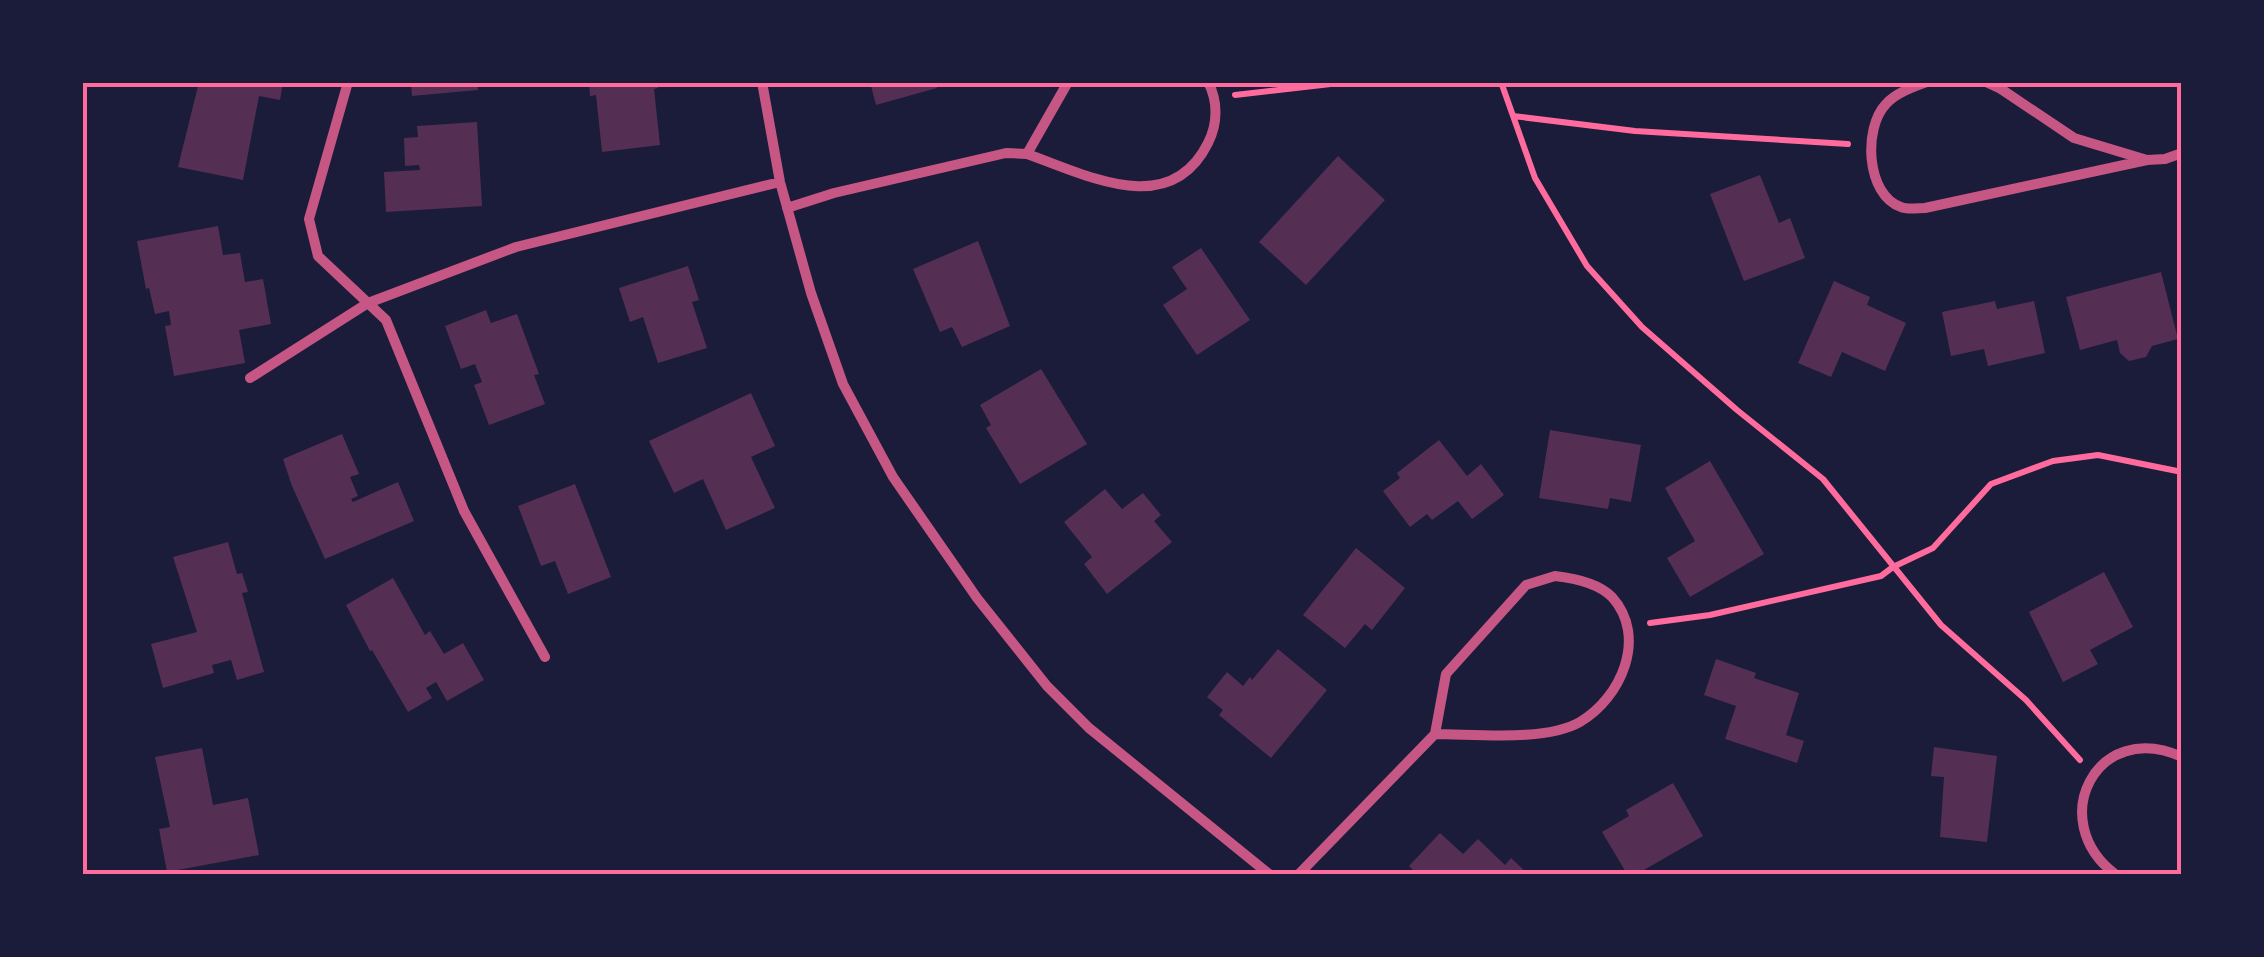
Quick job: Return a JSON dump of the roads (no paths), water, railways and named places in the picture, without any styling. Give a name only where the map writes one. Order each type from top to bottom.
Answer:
[{"type":"street","points":[[348,82],[309,218],[318,256],[386,320],[464,511],[544,657]]},
{"type":"street","points":[[762,82],[780,182],[811,294],[842,384],[893,477],[977,598],[1047,686],[1090,728],[1269,874]]},
{"type":"street","points":[[1027,154],[1068,82]]},
{"type":"street","points":[[787,208],[834,193],[1006,153],[1027,154],[1117,186],[1170,182],[1198,162],[1214,131],[1215,97],[1208,82]]},
{"type":"street","points":[[1927,82],[1886,103],[1874,121],[1870,145],[1874,171],[1884,194],[1901,208],[1943,205],[2147,160],[2165,160],[2182,153]]},
{"type":"street","points":[[1986,82],[2074,138],[2147,160]]},
{"type":"street","points":[[250,378],[368,302],[516,247],[780,182]]},
{"type":"street","points":[[1299,874],[1435,734],[1446,674],[1526,585],[1555,576],[1577,579],[1610,594],[1627,626],[1625,670],[1606,700],[1580,722],[1538,733],[1435,734]]},
{"type":"street","points":[[2114,874],[2091,852],[2082,828],[2080,814],[2094,776],[2112,754],[2134,747],[2162,748],[2182,758]]}]
